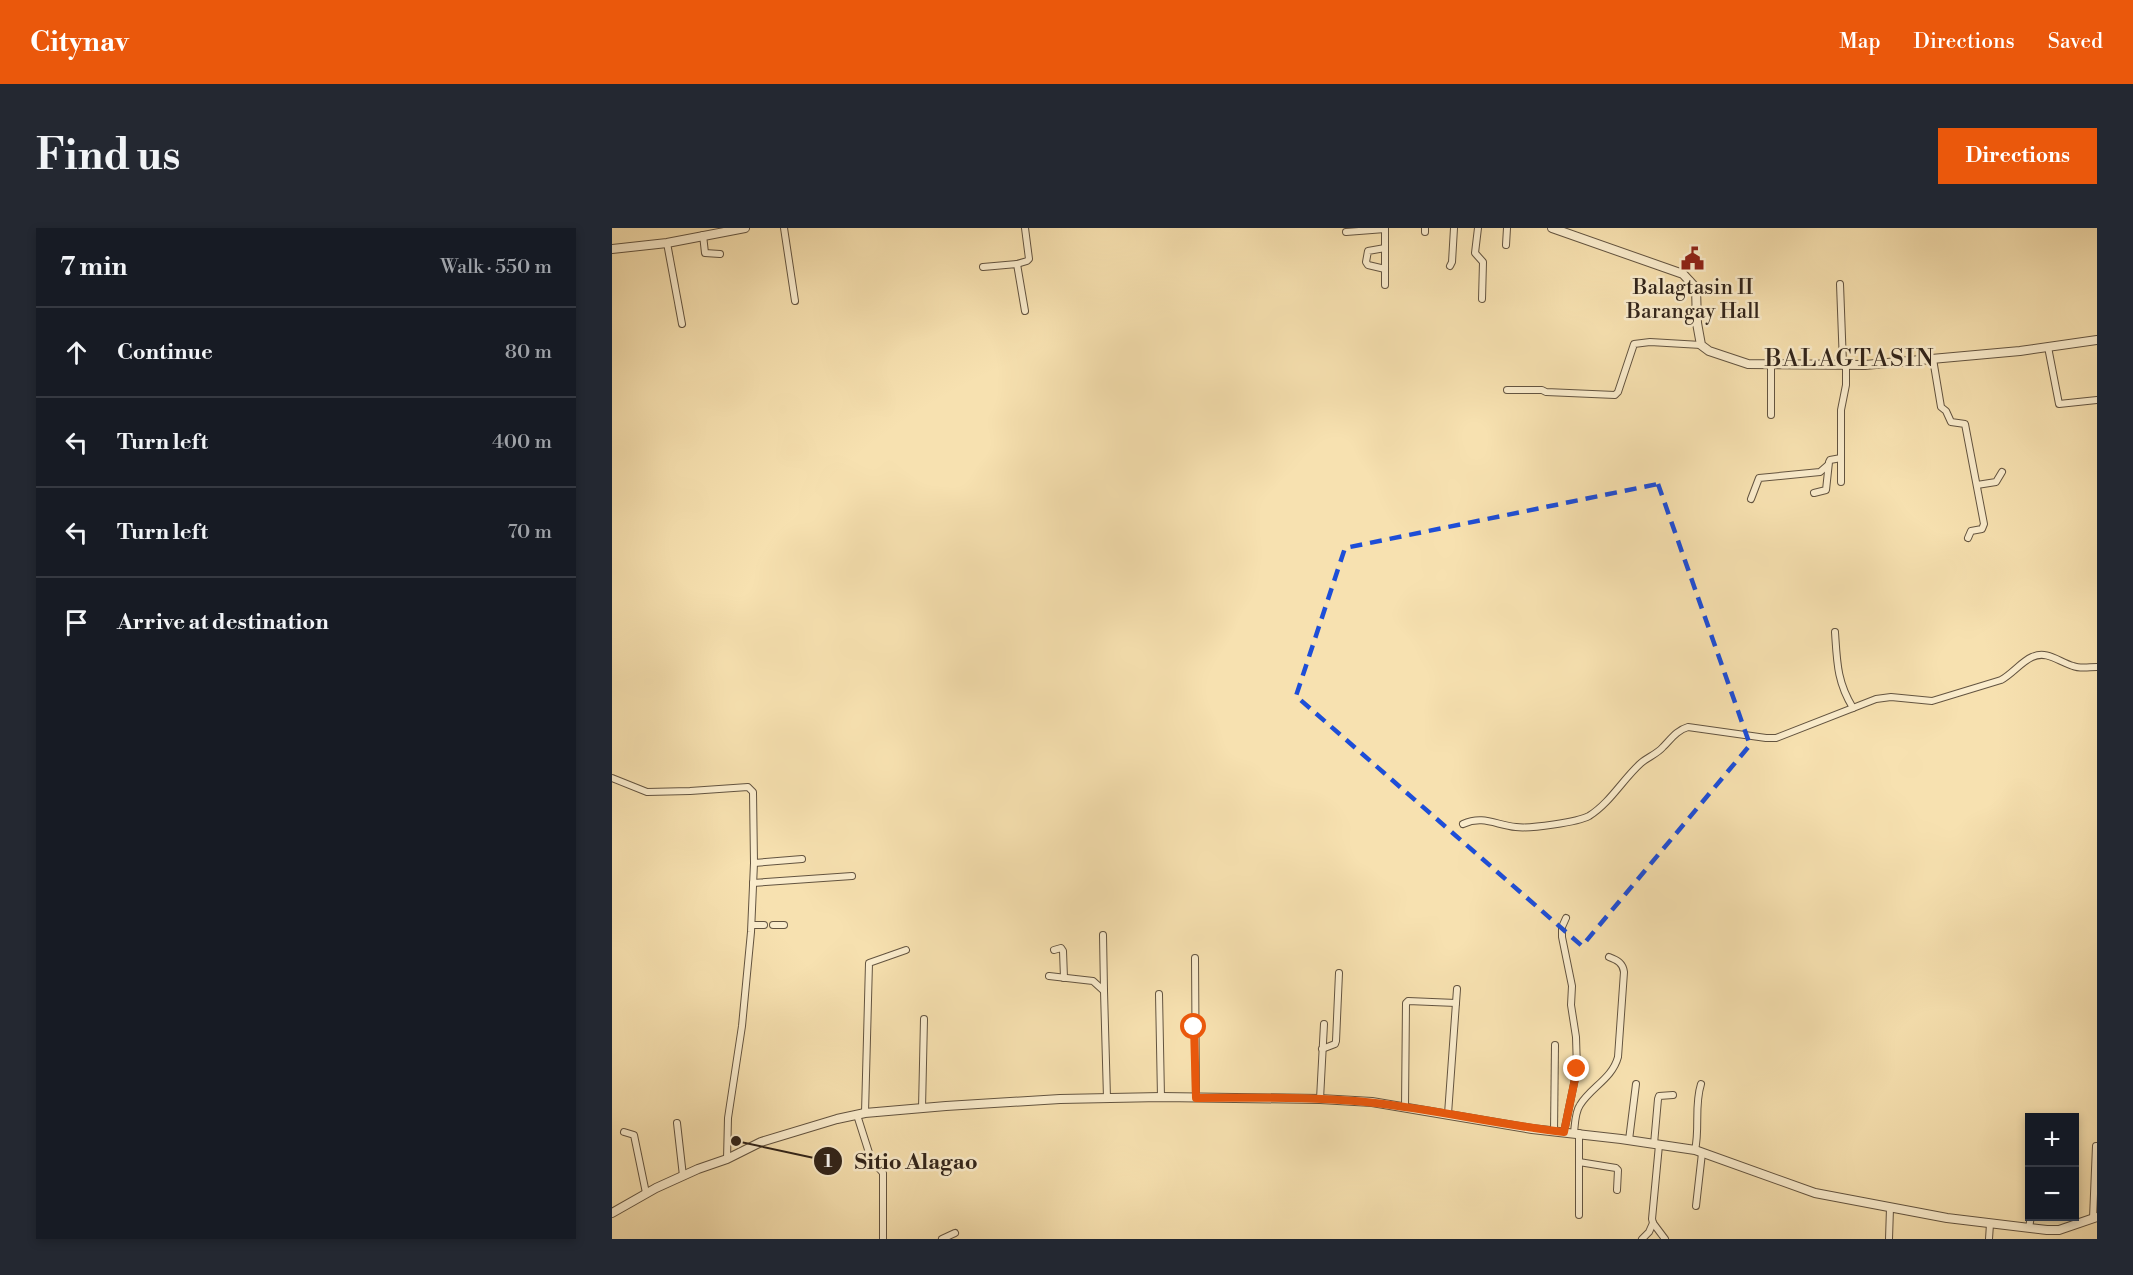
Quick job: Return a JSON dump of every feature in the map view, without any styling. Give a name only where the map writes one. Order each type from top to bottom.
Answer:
[{"type":"street","points":[[612,249],[667,243],[745,228]]},
{"type":"street","points":[[784,228],[795,301]]},
{"type":"street","points":[[983,267],[1028,261],[1025,228]]},
{"type":"street","points":[[1450,266],[1454,228]]},
{"type":"street","points":[[1478,228],[1475,253],[1483,262],[1482,299]]},
{"type":"street","points":[[1506,245],[1507,228]]},
{"type":"street","points":[[1552,228],[1683,274],[1696,288],[1697,323],[1701,345]]},
{"type":"street","points":[[1346,232],[1385,229],[1385,285]]},
{"type":"street","points":[[704,236],[705,254],[720,254]]},
{"type":"street","points":[[667,243],[682,324]]},
{"type":"street","points":[[1385,248],[1368,251],[1366,262],[1368,266],[1385,269]]},
{"type":"street","points":[[1017,264],[1025,311]]},
{"type":"street","points":[[1840,284],[1846,386],[1841,410],[1841,482]]},
{"type":"street","points":[[1507,390],[1615,394],[1618,392],[1634,344],[1650,342],[1701,345],[1709,351],[1748,364],[1844,365],[1933,359],[2097,340]]},
{"type":"street","points":[[2048,347],[2059,404],[2097,400]]},
{"type":"street","points":[[1933,359],[1941,407],[1952,422],[1965,424],[1977,485],[1984,524],[1982,529],[1971,531],[1968,538]]},
{"type":"street","points":[[1771,415],[1772,365]]},
{"type":"street","points":[[1751,499],[1759,478],[1820,472],[1830,460],[1841,459]]},
{"type":"street","points":[[1814,493],[1826,490],[1828,465]]},
{"type":"street","points":[[1977,485],[1996,482],[2002,472]]},
{"type":"street","points":[[1835,632],[1837,666],[1841,685],[1853,708]]},
{"type":"street","points":[[1463,824],[1472,820],[1489,819],[1515,827],[1524,827],[1584,818],[1595,811],[1642,762],[1688,727],[1776,738],[1883,698],[1932,701],[2001,680],[2030,658],[2040,654],[2051,656],[2073,667],[2097,666]]},
{"type":"street","points":[[612,778],[647,792],[748,787],[753,792],[752,925],[742,1026],[728,1118],[727,1159]]},
{"type":"street","points":[[754,863],[802,859]]},
{"type":"street","points":[[753,883],[852,876]]},
{"type":"street","points":[[1564,1132],[1577,1069],[1576,1037],[1571,1005],[1572,986],[1562,938],[1562,927],[1566,918]]},
{"type":"street","points":[[752,925],[764,925]]},
{"type":"street","points":[[773,926],[784,925]]},
{"type":"street","points":[[1103,935],[1107,1098]]},
{"type":"street","points":[[1054,950],[1061,948],[1063,951],[1064,978]]},
{"type":"street","points":[[883,1239],[883,1173],[871,1159],[861,1114],[869,963],[906,950]]},
{"type":"street","points":[[1580,1215],[1576,1133],[1579,1105],[1609,1075],[1616,1065],[1617,1057],[1624,972],[1616,959],[1609,957]]},
{"type":"street","points":[[1195,958],[1196,1098]]},
{"type":"street","points":[[1322,1049],[1332,1046],[1336,1041],[1339,973]]},
{"type":"street","points":[[1049,976],[1093,981],[1104,991]]},
{"type":"street","points":[[1448,1114],[1457,989]]},
{"type":"street","points":[[1159,994],[1161,1097]]},
{"type":"street","points":[[1405,1107],[1406,1003],[1408,1001],[1456,1003]]},
{"type":"street","points":[[922,1108],[924,1019]]},
{"type":"street","points":[[1320,1100],[1324,1024]]},
{"type":"street","points":[[1554,1131],[1555,1045]]},
{"type":"street","points":[[1629,1140],[1636,1084]]},
{"type":"street","points":[[1696,1206],[1699,1152],[1697,1104],[1701,1084]]},
{"type":"street","points":[[1642,1239],[1649,1232],[1653,1223],[1658,1099],[1659,1096],[1673,1095]]},
{"type":"street","points":[[612,1213],[646,1193],[761,1142],[837,1119],[861,1114],[922,1108],[1060,1099],[1161,1097],[1320,1100],[1405,1107],[1533,1129],[1629,1140],[1699,1152],[1815,1193],[1990,1224],[2060,1230],[2095,1218],[2096,1146]]},
{"type":"street","points":[[676,1123],[683,1176]]},
{"type":"street","points":[[624,1132],[634,1135],[646,1193]]},
{"type":"street","points":[[1579,1162],[1617,1168],[1617,1190]]},
{"type":"street","points":[[1889,1239],[1890,1208]]},
{"type":"street","points":[[2029,1228],[2030,1221]]},
{"type":"street","points":[[1653,1223],[1665,1239]]},
{"type":"street","points":[[1989,1239],[1990,1224]]},
{"type":"street","points":[[942,1239],[955,1233]]},
{"type":"highlighted area","points":[[1658,484],[1750,745],[1582,946],[1296,696],[1345,548]]},
{"type":"place","name":"Balagtasin II Barangay Hall","points":[[1693,259]]},
{"type":"place","name":"Sitio Alagao","points":[[736,1141]]},
{"type":"district","name":"BALAGTASIN","points":[[1850,358]]},
{"type":"route","points":[[1194,1027],[1196,1098],[1372,1102],[1533,1129],[1564,1132],[1577,1069]]}]
